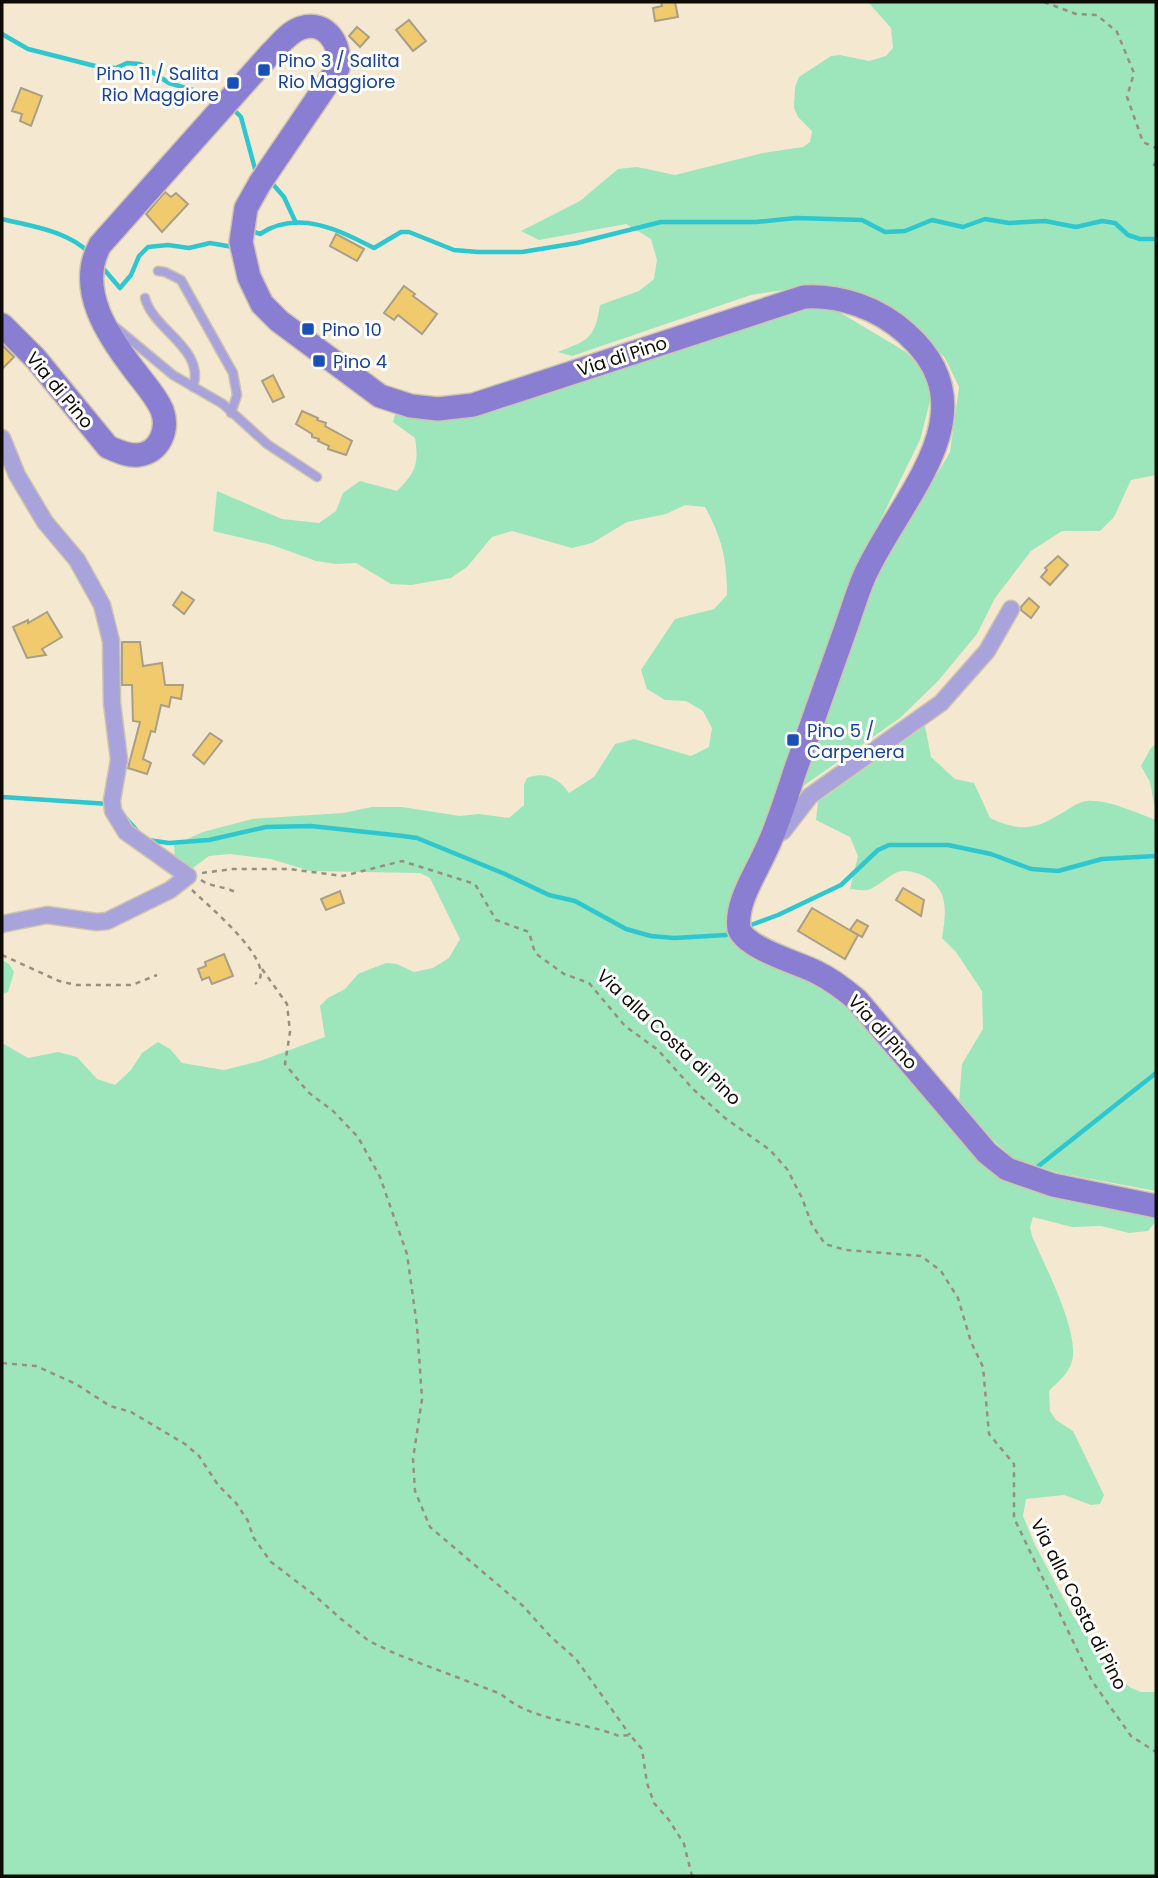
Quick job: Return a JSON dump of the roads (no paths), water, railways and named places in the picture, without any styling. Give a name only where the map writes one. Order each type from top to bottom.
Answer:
[{"type":"street","name":"Via di Pino","points":[[2,325],[36,359],[108,447],[123,454],[138,455],[150,452],[165,430],[163,412],[104,324],[93,295],[93,257],[100,245],[271,52],[299,29],[309,27],[318,28],[334,40],[339,48],[338,68],[246,208],[241,242],[249,277],[262,304],[279,321],[380,396],[411,406],[438,408],[473,405],[804,297],[838,298],[870,311],[902,330],[926,353],[942,385],[943,421],[936,447],[864,576],[772,839],[739,911],[738,924],[741,934],[763,949],[827,978],[857,1000],[987,1153],[1007,1169],[1054,1185],[1156,1206]]},
{"type":"street","points":[[2,439],[17,475],[45,522],[77,560],[102,605],[111,641],[112,704],[119,760],[112,800],[113,811],[126,832],[188,876],[170,890],[107,921],[47,915],[2,924]]},
{"type":"street","points":[[772,839],[783,831],[810,796],[941,703],[987,652],[1011,609]]},
{"type":"lane","points":[[158,271],[181,281],[233,373],[237,394],[231,412]]},
{"type":"lane","points":[[145,298],[148,308],[193,362],[196,370],[193,387]]},
{"type":"lane","points":[[104,324],[112,325],[173,375],[223,404],[267,444],[317,477]]},
{"type":"waterway","points":[[2,34],[28,49],[103,68],[116,68],[127,63],[140,64],[169,83],[220,98]]},
{"type":"waterway","points":[[232,108],[241,117],[258,173]]},
{"type":"waterway","points":[[271,182],[284,197],[296,223]]},
{"type":"waterway","points":[[252,231],[260,234],[289,223],[304,223],[333,229],[374,248],[401,232],[409,232],[454,250],[478,252],[522,252],[577,243],[661,222],[756,222],[796,218],[862,220],[885,232],[905,231],[932,220],[963,227],[985,219],[1009,223],[1045,221],[1076,227],[1102,221],[1115,223],[1128,235],[1140,239],[1156,239]]},
{"type":"waterway","points":[[2,219],[60,234],[89,253]]},
{"type":"waterway","points":[[102,267],[120,288],[131,275],[139,256],[148,247],[168,245],[189,248],[210,243],[233,247]]},
{"type":"waterway","points":[[2,797],[109,804]]},
{"type":"waterway","points":[[124,816],[139,833]]},
{"type":"waterway","points":[[148,840],[169,843],[209,840],[266,827],[311,826],[417,838],[549,895],[575,901],[626,929],[651,936],[674,938],[726,935]]},
{"type":"waterway","points":[[751,925],[841,885],[878,850],[889,845],[948,845],[991,854],[1031,869],[1058,871],[1102,859],[1156,856]]},
{"type":"waterway","points":[[1036,1168],[1156,1073]]},
{"type":"place","name":"Pino 3 / Salita Rio Maggiore","points":[[264,70]]},
{"type":"place","name":"Pino 11 / Salita Rio Maggiore","points":[[233,83]]},
{"type":"place","name":"Pino 10","points":[[308,329]]},
{"type":"place","name":"Pino 4","points":[[319,361]]},
{"type":"place","name":"Pino 5 / Carpenera","points":[[793,740]]}]
